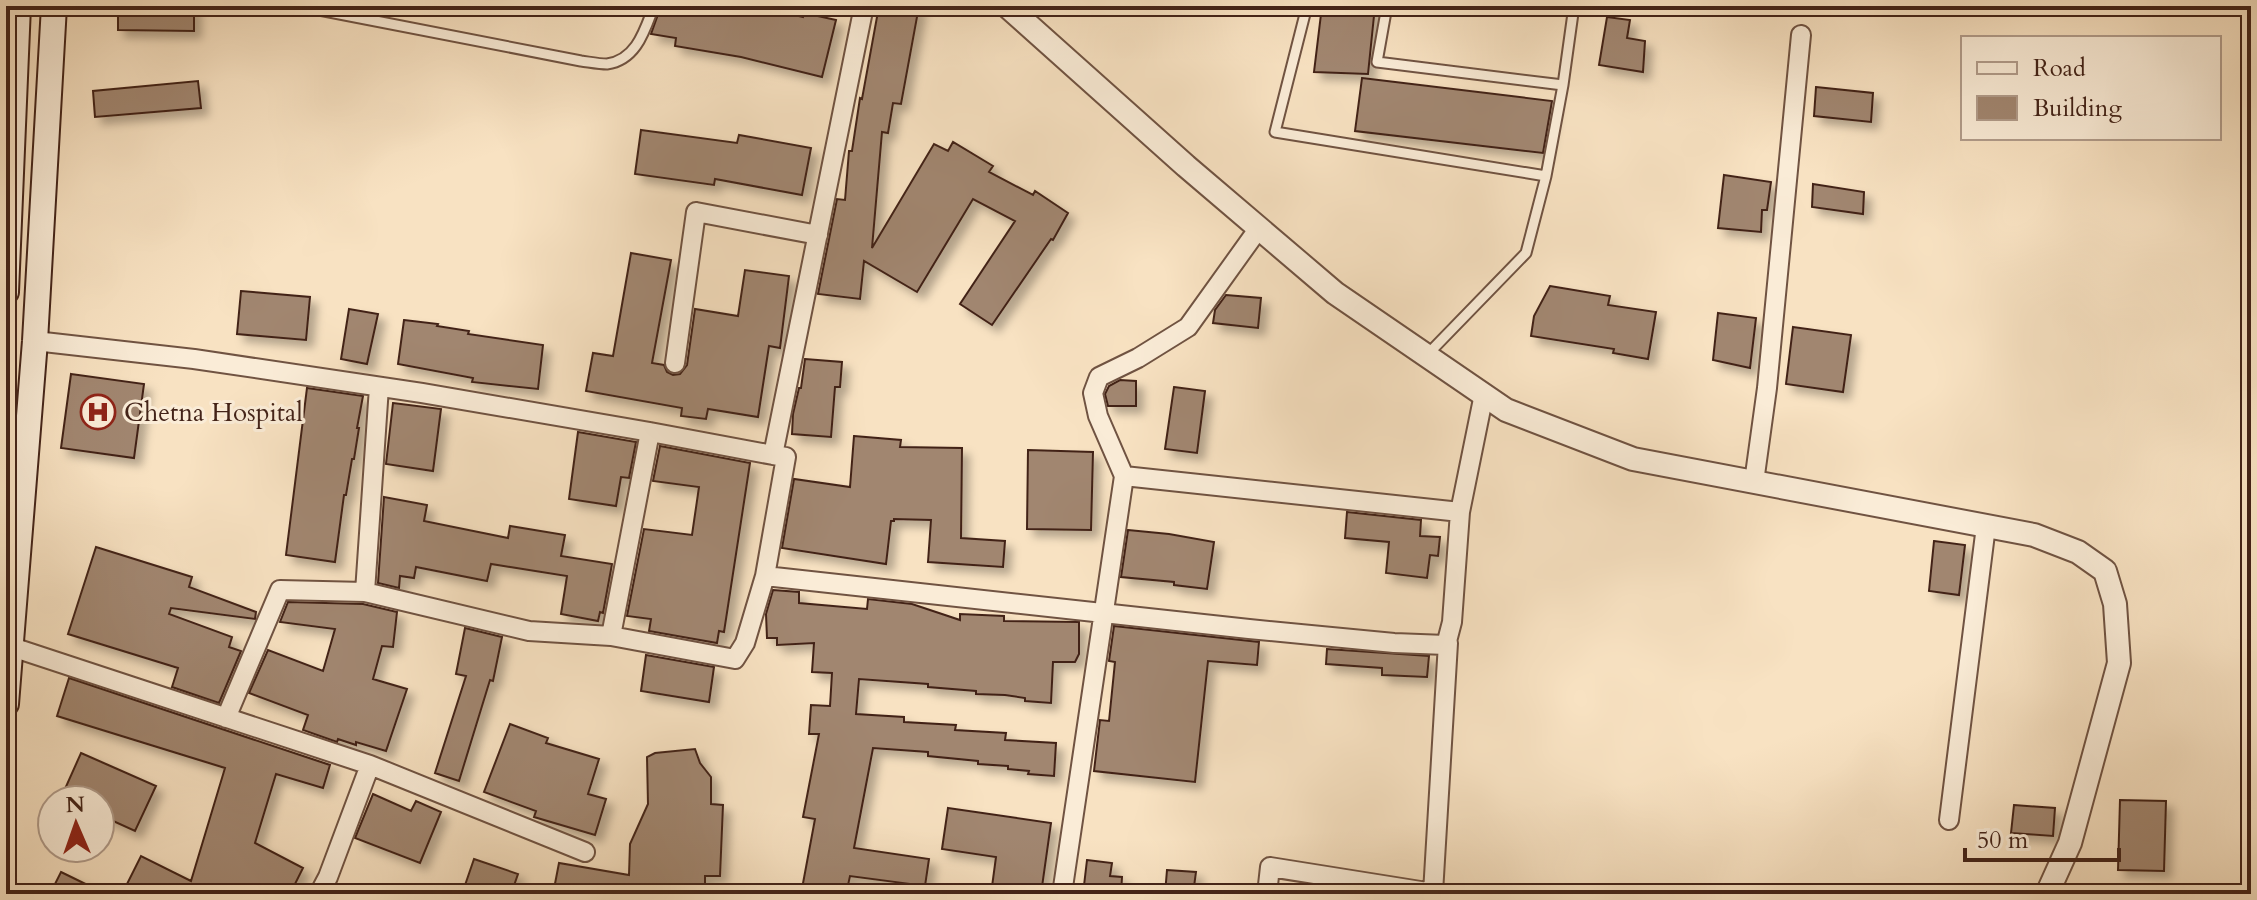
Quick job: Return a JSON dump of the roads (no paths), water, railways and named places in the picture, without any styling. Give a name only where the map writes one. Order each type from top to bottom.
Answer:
[{"type":"main road","points":[[6,292],[18,6]]},
{"type":"main road","points":[[6,704],[12,647],[10,619],[35,341],[54,6]]},
{"type":"street","points":[[773,455],[864,6]]},
{"type":"street","points":[[1007,6],[1186,166],[1335,293],[1506,410],[1633,459],[2034,535],[2078,552],[2105,571],[2115,604],[2119,663],[2070,843],[2047,894]]},
{"type":"street","points":[[1754,482],[1767,388],[1801,35]]},
{"type":"street","points":[[675,363],[696,212],[818,235]]},
{"type":"street","points":[[1062,894],[1124,476],[1098,416],[1093,393],[1099,377],[1138,358],[1188,327],[1259,228]]},
{"type":"street","points":[[35,341],[194,359],[379,387],[786,457],[765,576],[745,643],[735,659],[611,636],[529,631],[365,592],[280,590],[226,718]]},
{"type":"street","points":[[365,592],[379,387]]},
{"type":"street","points":[[1267,894],[1270,867],[1433,894],[1448,643],[1460,512],[1484,394]]},
{"type":"street","points":[[611,636],[650,432]]},
{"type":"street","points":[[1124,476],[1460,512]]},
{"type":"street","points":[[1949,820],[1986,526]]},
{"type":"street","points":[[765,576],[1394,643],[1448,643]]},
{"type":"street","points":[[12,647],[370,765],[585,852]]},
{"type":"street","points":[[319,894],[370,765]]},
{"type":"lane","points":[[277,6],[319,10],[609,64],[630,55],[642,38],[654,6]]},
{"type":"lane","points":[[1307,6],[1275,132],[1546,176]]},
{"type":"lane","points":[[1387,6],[1377,62],[1563,85]]},
{"type":"lane","points":[[1427,355],[1526,253],[1546,176],[1574,6]]},
{"type":"place","name":"Chetna Hospital","points":[[98,412]]}]
